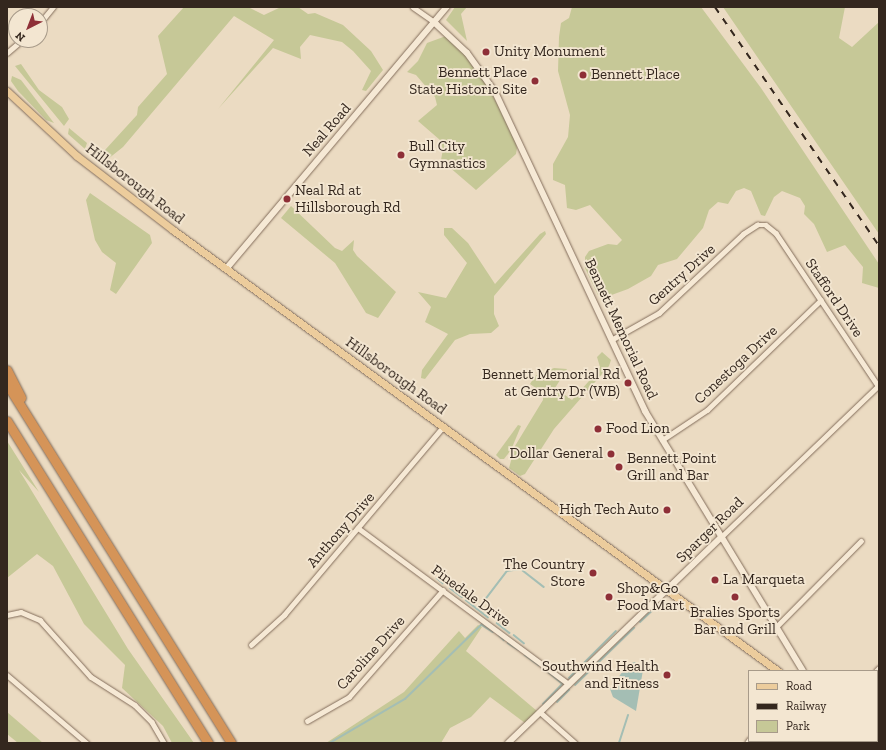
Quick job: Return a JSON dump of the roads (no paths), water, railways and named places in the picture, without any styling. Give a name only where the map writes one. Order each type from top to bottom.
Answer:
[{"type":"highway","points":[[7,370],[37,436]]},
{"type":"highway","points":[[7,384],[37,436],[231,743]]},
{"type":"highway","points":[[7,422],[208,743]]},
{"type":"main road","name":"Hillsborough Road","points":[[7,91],[77,156],[226,269],[777,670]]},
{"type":"street","name":"Bennett Memorial Road","points":[[412,7],[436,24],[467,53],[495,92],[611,340],[662,440],[720,538],[802,670]]},
{"type":"street","name":"Neal Road","points":[[226,269],[436,24],[447,7]]},
{"type":"street","name":"Gentry Drive","points":[[611,340],[659,313],[743,234],[757,225],[766,225]]},
{"type":"street","name":"Stafford Drive","points":[[766,225],[776,233],[879,386]]},
{"type":"street","name":"Conestoga Drive","points":[[662,440],[707,410],[821,300]]},
{"type":"street","name":"Sparger Road","points":[[508,743],[879,386]]},
{"type":"street","name":"Anthony Drive","points":[[251,645],[284,615],[444,427]]},
{"type":"street","name":"Pinedale Drive","points":[[358,528],[569,684]]},
{"type":"street","points":[[775,628],[861,541]]},
{"type":"street","name":"Caroline Drive","points":[[307,721],[349,697],[443,590]]},
{"type":"street","points":[[7,615],[21,612],[40,620],[86,672],[134,705],[152,722],[164,743]]},
{"type":"street","points":[[7,675],[86,743]]},
{"type":"street","points":[[540,712],[575,743]]},
{"type":"waterway","points":[[478,609],[507,571],[521,569],[544,587]]},
{"type":"waterway","points":[[437,578],[443,583]]},
{"type":"waterway","points":[[450,588],[462,597]]},
{"type":"waterway","points":[[466,600],[488,617]]},
{"type":"waterway","points":[[640,622],[659,604],[669,603]]},
{"type":"waterway","points":[[497,623],[510,633]]},
{"type":"waterway","points":[[330,743],[405,699],[482,624]]},
{"type":"waterway","points":[[482,625],[493,632]]},
{"type":"waterway","points":[[575,685],[634,628]]},
{"type":"waterway","points":[[569,678],[616,631]]},
{"type":"waterway","points":[[499,635],[504,640]]},
{"type":"waterway","points":[[514,635],[524,643]]},
{"type":"waterway","points":[[508,643],[519,650]]},
{"type":"waterway","points":[[525,655],[539,665]]},
{"type":"waterway","points":[[543,668],[562,684],[543,704]]},
{"type":"waterway","points":[[557,702],[569,690]]},
{"type":"waterway","points":[[619,743],[628,715]]},
{"type":"railway","points":[[715,7],[879,246]]},
{"type":"place","name":"Unity Monument","points":[[486,52]]},
{"type":"place","name":"Bennett Place","points":[[583,75]]},
{"type":"place","name":"Bennett Place State Historic Site","points":[[535,81]]},
{"type":"place","name":"Bull City Gymnastics","points":[[401,155]]},
{"type":"place","name":"Neal Rd at Hillsborough Rd","points":[[287,199]]},
{"type":"place","name":"Bennett Memorial Rd at Gentry Dr (WB)","points":[[628,383]]},
{"type":"place","name":"Food Lion","points":[[598,429]]},
{"type":"place","name":"Dollar General","points":[[611,454]]},
{"type":"place","name":"Bennett Point Grill and Bar","points":[[619,467]]},
{"type":"place","name":"High Tech Auto","points":[[667,510]]},
{"type":"place","name":"The Country Store","points":[[593,573]]},
{"type":"place","name":"La Marqueta","points":[[715,580]]},
{"type":"place","name":"Shop&Go Food Mart","points":[[609,597]]},
{"type":"place","name":"Bralies Sports Bar and Grill","points":[[735,597]]},
{"type":"place","name":"Southwind Health and Fitness","points":[[667,675]]}]
